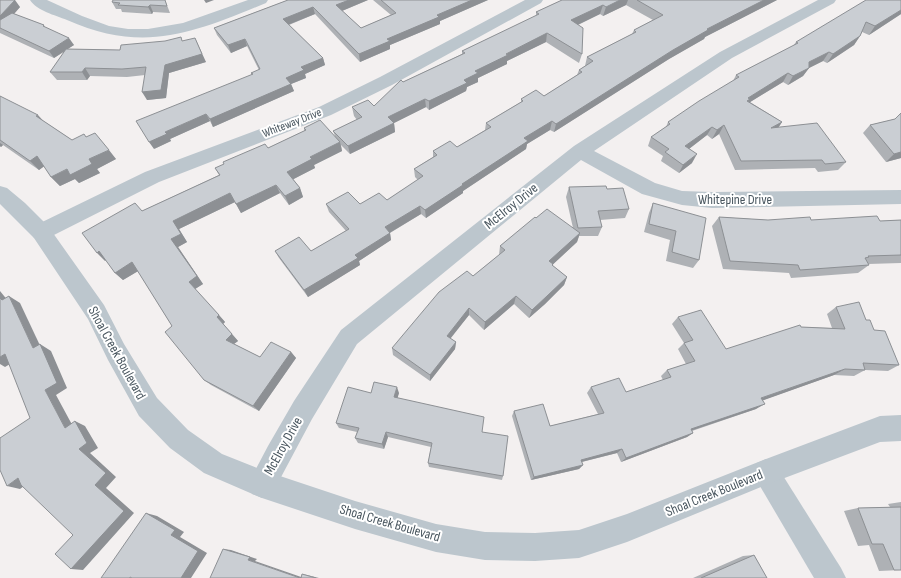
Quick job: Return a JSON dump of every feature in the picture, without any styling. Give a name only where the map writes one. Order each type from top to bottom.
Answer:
[{"type":"street","points":[[37,0],[46,6],[107,30],[127,34],[154,33],[176,30],[206,22],[261,0]]},
{"type":"street","name":"Whiteway Drive","points":[[41,232],[152,177],[325,111],[386,81],[536,0]]},
{"type":"street","name":"McElroy Drive","points":[[262,484],[276,455],[348,337],[580,151],[726,55],[829,0]]},
{"type":"street","name":"Whitepine Drive","points":[[580,151],[649,189],[682,198],[712,200],[901,197]]},
{"type":"street","name":"Shoal Creek Boulevard","points":[[0,193],[18,208],[41,232],[96,312],[116,352],[148,407],[179,438],[213,464],[262,484],[356,515],[436,538],[485,546],[535,547],[580,544],[627,528],[766,472],[880,429],[901,428]]},
{"type":"street","points":[[766,472],[830,578]]},
{"type":"building","points":[[0,0],[15,0],[0,16]]},
{"type":"building","points":[[113,0],[165,0],[167,6],[150,5],[148,7],[118,5],[120,3],[112,2]]},
{"type":"building","points":[[288,0],[349,0],[336,5],[361,28],[396,13],[381,0],[472,0],[437,15],[439,17],[387,39],[390,41],[359,54],[313,7],[283,19],[323,58],[301,67],[304,70],[286,78],[291,84],[210,119],[206,114],[165,132],[167,134],[149,142],[136,121],[253,74],[251,73],[260,69],[245,39],[228,45],[214,28]]},
{"type":"building","points":[[562,0],[620,0],[606,7],[603,5],[571,20],[583,28],[582,54],[547,33],[506,54],[508,55],[475,71],[478,73],[464,80],[467,83],[429,101],[425,99],[388,117],[394,123],[348,146],[333,131],[362,117],[352,107],[368,100],[374,106],[401,80],[403,82],[465,53],[462,51],[539,14],[536,12]]},
{"type":"building","points":[[637,0],[764,0],[707,29],[708,30],[673,50],[556,124],[552,121],[524,138],[528,141],[425,210],[420,206],[385,227],[390,233],[355,255],[358,258],[304,290],[275,251],[299,237],[311,251],[349,229],[326,204],[348,192],[360,204],[379,193],[387,200],[423,176],[414,169],[437,155],[433,151],[450,141],[457,147],[491,127],[486,123],[523,101],[521,99],[536,90],[544,96],[582,72],[579,70],[593,61],[587,57],[636,32],[634,30],[663,15]]},
{"type":"building","points":[[866,0],[901,0],[901,10],[875,26],[866,22],[860,36],[833,54],[829,52],[809,62],[809,68],[793,76],[788,73],[748,98],[750,99],[747,101],[782,122],[771,128],[817,123],[846,162],[825,164],[822,160],[741,161],[724,125],[717,130],[712,127],[685,146],[697,154],[683,165],[665,152],[669,149],[651,137],[670,124],[668,122],[739,77],[736,75],[798,43],[796,42]]},
{"type":"building","points":[[12,13],[44,25],[43,26],[69,38],[49,51],[0,28],[0,20]]},
{"type":"building","points":[[181,37],[182,41],[195,38],[202,54],[165,65],[161,90],[142,92],[146,67],[122,69],[85,68],[82,72],[50,72],[66,49],[120,50],[121,45],[165,41]]},
{"type":"building","points":[[0,96],[38,115],[36,116],[72,140],[84,134],[86,137],[95,133],[109,150],[89,159],[92,164],[70,175],[67,169],[51,177],[37,156],[30,161],[0,140]]},
{"type":"building","points":[[901,113],[901,152],[894,154],[870,125],[895,119]]},
{"type":"building","points":[[320,120],[340,142],[310,157],[312,159],[287,172],[300,188],[285,196],[276,185],[236,204],[230,193],[173,221],[181,234],[171,239],[197,276],[189,282],[219,315],[217,317],[232,334],[226,340],[260,357],[271,342],[291,352],[253,406],[204,380],[165,332],[172,326],[132,262],[115,273],[99,251],[97,253],[82,233],[135,203],[142,211],[220,175],[215,168],[224,164],[223,162],[265,144],[268,148],[306,130],[304,128]]},
{"type":"building","points":[[606,186],[607,189],[623,188],[629,209],[598,211],[602,227],[578,228],[569,187]]},
{"type":"building","points":[[653,203],[706,218],[699,260],[672,252],[676,231],[649,224]]},
{"type":"building","points":[[547,209],[580,233],[549,261],[567,277],[532,310],[516,296],[485,322],[469,308],[447,336],[456,342],[430,375],[392,348],[439,292],[467,271],[473,276],[505,250],[500,246]]},
{"type":"building","points":[[877,216],[880,221],[901,220],[901,255],[868,256],[869,257],[865,258],[869,265],[800,270],[798,265],[730,261],[719,217],[768,220],[810,217],[811,220]]},
{"type":"building","points":[[9,296],[33,348],[40,344],[57,383],[45,390],[65,428],[75,421],[87,443],[79,449],[106,473],[95,485],[124,511],[71,569],[55,554],[73,535],[21,485],[18,478],[7,486],[0,470],[0,438],[30,418],[5,354],[0,357],[0,298],[2,300]]},
{"type":"building","points":[[859,302],[866,320],[870,320],[874,330],[885,331],[899,365],[863,363],[865,370],[845,369],[761,398],[765,404],[691,429],[693,433],[626,458],[622,449],[581,460],[583,465],[534,477],[514,411],[543,404],[550,426],[604,413],[591,387],[619,378],[626,392],[671,377],[667,370],[695,361],[684,343],[693,340],[678,317],[701,310],[726,349],[800,325],[801,327],[845,329],[836,307]]},
{"type":"building","points":[[374,382],[397,387],[394,397],[484,417],[482,432],[508,436],[503,476],[428,463],[432,443],[386,432],[382,444],[355,438],[359,428],[336,423],[348,387],[371,393]]},
{"type":"building","points":[[901,507],[901,570],[894,570],[883,544],[872,544],[858,508]]},
{"type":"building","points":[[146,513],[175,530],[171,535],[198,551],[181,578],[101,578]]},
{"type":"building","points":[[223,549],[250,557],[248,560],[300,578],[210,578]]},
{"type":"building","points":[[754,555],[767,578],[701,578]]},
{"type":"building","points":[[302,574],[316,578],[301,578]]}]
